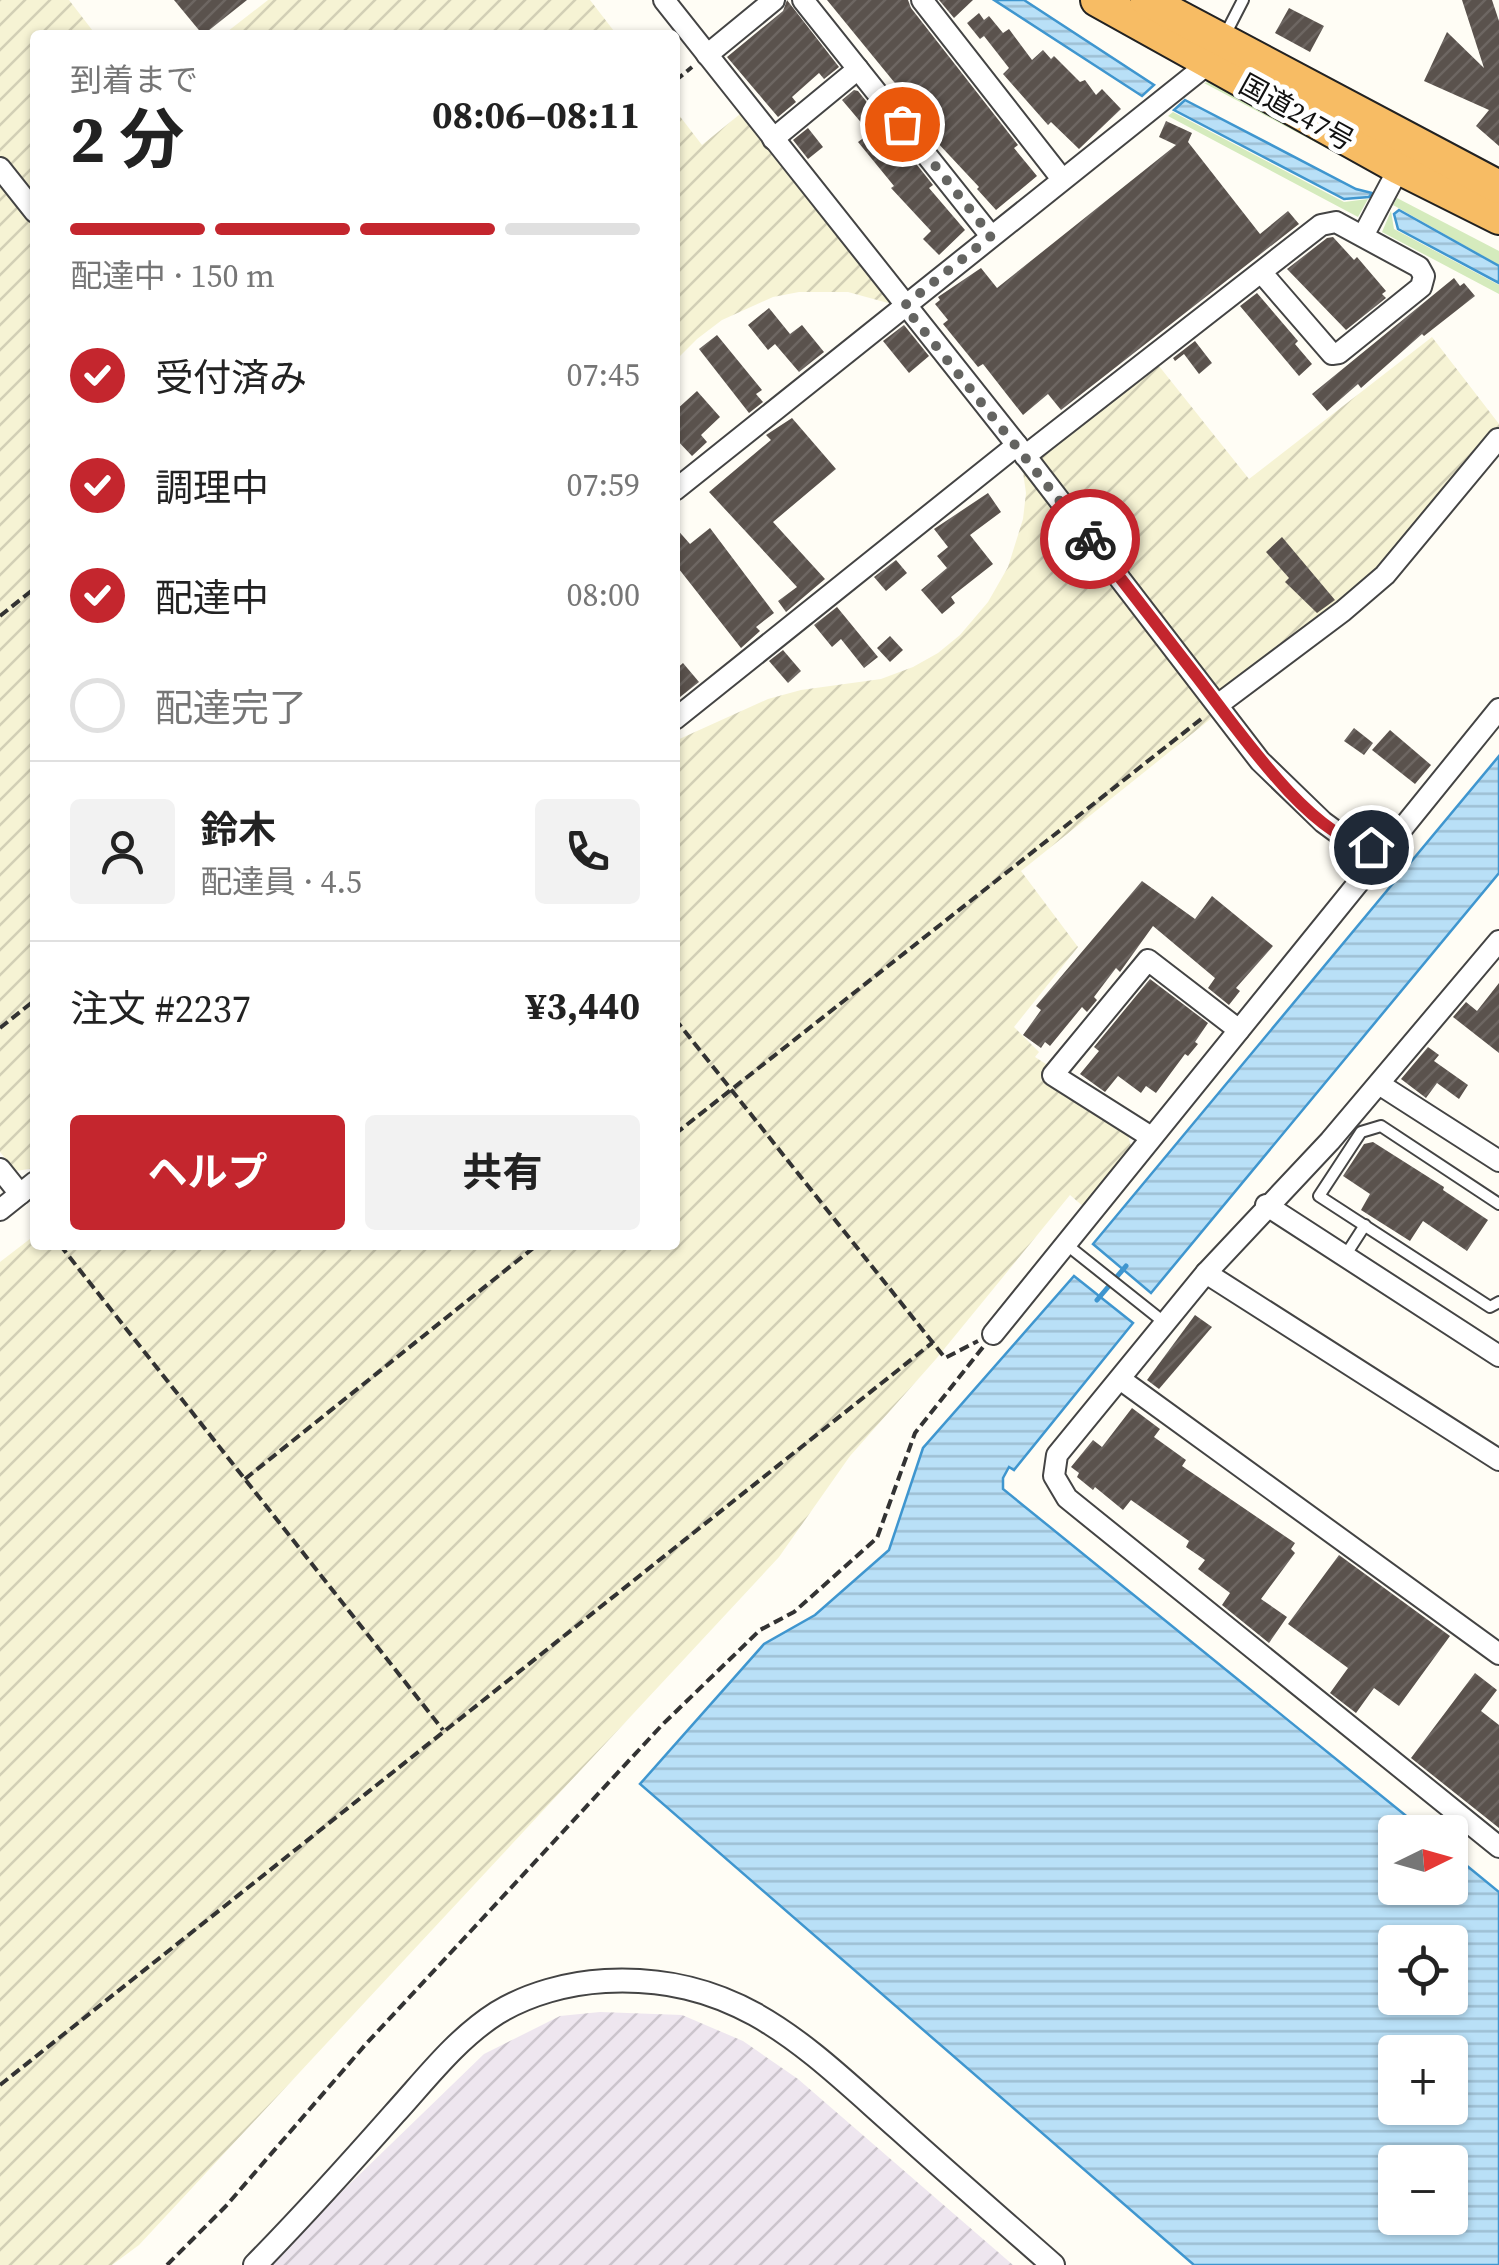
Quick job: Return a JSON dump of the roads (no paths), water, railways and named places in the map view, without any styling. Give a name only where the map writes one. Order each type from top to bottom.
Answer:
[{"type":"highway","name":"国道247号","points":[[1097,0],[1499,187]]},
{"type":"highway","name":"国道247号","points":[[1147,0],[1392,180],[1499,218]]},
{"type":"street","points":[[664,0],[1021,450],[1260,761],[1323,822],[1353,844],[1371,847],[1393,843]]},
{"type":"street","points":[[708,55],[774,0]]},
{"type":"street","points":[[803,0],[991,236]]},
{"type":"street","points":[[922,0],[1062,179]]},
{"type":"street","points":[[680,486],[1147,112],[1215,52]]},
{"type":"street","points":[[773,139],[858,69]]},
{"type":"street","points":[[0,168],[30,206]]},
{"type":"street","points":[[1362,236],[1392,180]]},
{"type":"street","points":[[680,715],[1320,224],[1336,222],[1419,266],[1424,276],[1421,287],[1339,353],[1327,351],[1262,272]]},
{"type":"street","points":[[1218,704],[1385,575],[1498,439]]},
{"type":"street","points":[[993,1334],[1499,708]]},
{"type":"street","points":[[1499,941],[1330,1141],[1206,1273],[1057,1455],[1054,1476],[1067,1498],[1499,1847]]},
{"type":"street","points":[[1151,1137],[1053,1075],[1148,960],[1239,1030]]},
{"type":"street","points":[[1379,1084],[1499,1161]]},
{"type":"street","points":[[0,1169],[27,1188],[0,1210]]},
{"type":"street","points":[[1266,1205],[1499,1356]]},
{"type":"street","points":[[1206,1273],[1499,1460]]},
{"type":"street","points":[[1120,1378],[1499,1654]]},
{"type":"street","points":[[256,2265],[458,2044],[498,2013],[540,1993],[584,1982],[632,1980],[680,1984],[727,2000],[767,2021],[820,2059],[1053,2265]]},
{"type":"lane","points":[[1215,52],[1243,0]]},
{"type":"lane","points":[[1499,1204],[1381,1126],[1361,1132],[1319,1196],[1490,1307],[1499,1302]]},
{"type":"lane","points":[[1346,1256],[1365,1225]]},
{"type":"lane","points":[[1068,1245],[1165,1324]]},
{"type":"water","points":[[994,0],[1024,0],[1154,85],[1142,96]]},
{"type":"water","points":[[1185,100],[1356,189],[1372,193],[1369,197],[1344,199],[1174,110]]},
{"type":"water","points":[[1399,210],[1499,266],[1499,283],[1398,229],[1394,214]]},
{"type":"water","points":[[1499,756],[1499,873],[1151,1293],[1093,1244]]},
{"type":"water","points":[[1074,1276],[1133,1323],[1014,1470],[1009,1467],[1003,1489],[1405,1815],[1378,1815],[1378,1905],[1468,1905],[1468,1867],[1499,1892],[1499,2265],[1194,2265],[640,1784],[764,1644],[815,1615],[889,1550],[923,1448]]},
{"type":"waterway","points":[[1097,1300],[1126,1266]]}]
